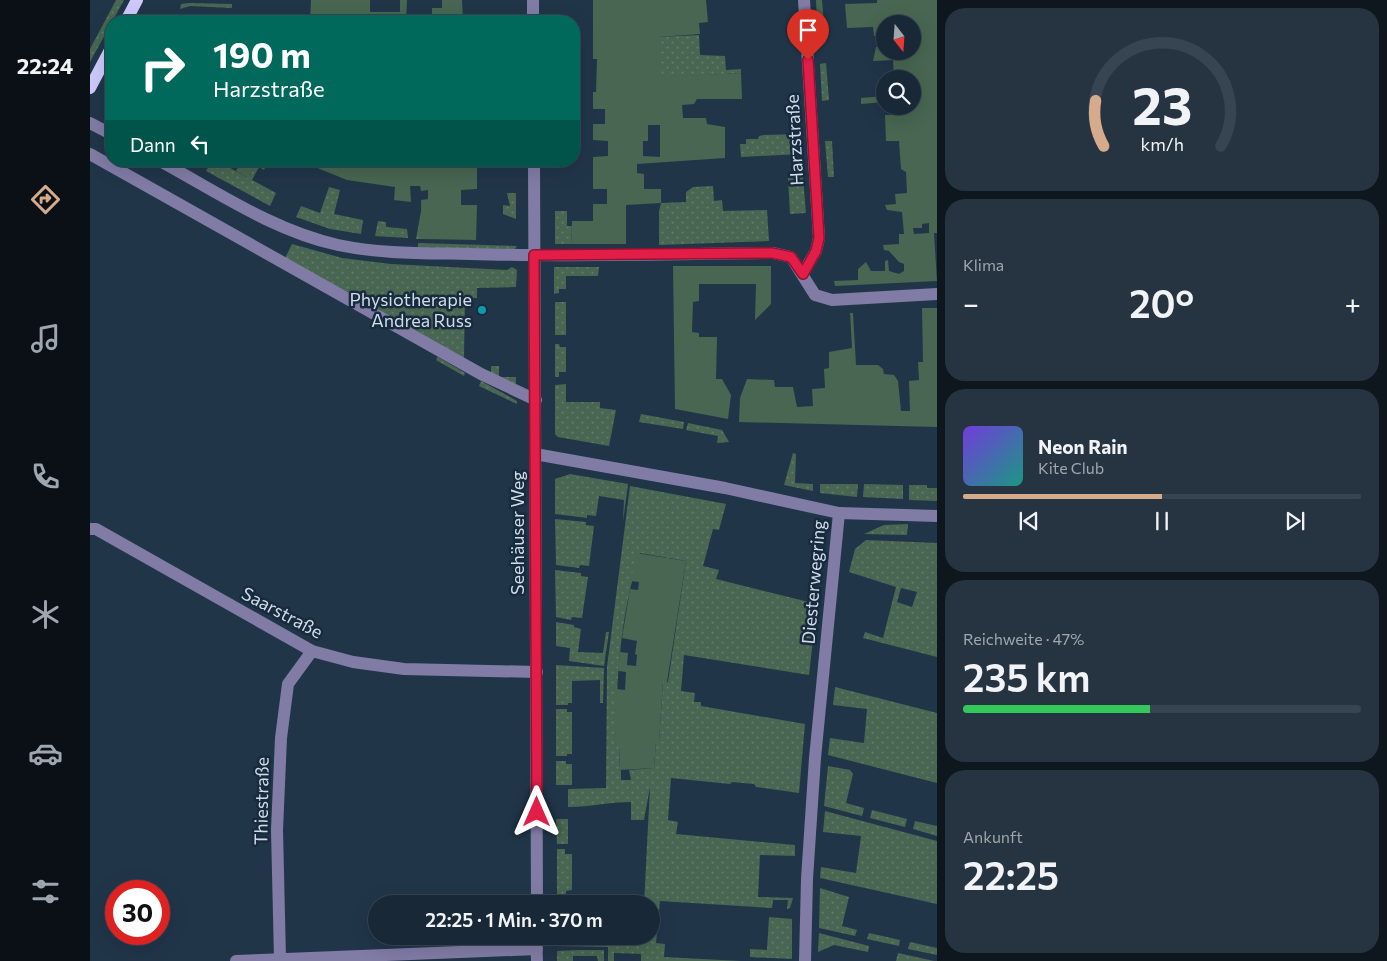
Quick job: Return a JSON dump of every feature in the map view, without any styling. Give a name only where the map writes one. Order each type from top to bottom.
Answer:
[{"type":"main road","points":[[129,15],[137,0]]},
{"type":"main road","points":[[90,88],[105,59]]},
{"type":"street","points":[[533,0],[533,15]]},
{"type":"street","name":"Harzstraße","points":[[803,274],[816,251],[819,238],[804,0]]},
{"type":"street","points":[[90,123],[105,131]]},
{"type":"street","points":[[90,154],[105,162]]},
{"type":"street","points":[[113,167],[481,374],[536,400]]},
{"type":"street","points":[[171,167],[258,215],[292,231],[338,245],[394,252],[534,255],[772,253],[791,257],[814,295],[832,300],[937,294]]},
{"type":"street","name":"Seehäuser Weg","points":[[534,167],[537,895]]},
{"type":"street","name":"Diesterwegring","points":[[535,454],[733,490],[838,513],[815,758],[807,879],[805,961]]},
{"type":"street","points":[[838,513],[937,516]]},
{"type":"street","name":"Saarstraße","points":[[90,529],[96,529],[312,651],[353,662],[404,669],[536,672]]},
{"type":"street","name":"Thiestraße","points":[[280,959],[277,830],[281,738],[288,684],[312,651]]},
{"type":"street","points":[[236,961],[537,949]]},
{"type":"green space","points":[[116,0],[124,0],[116,15],[108,15]]},
{"type":"green space","points":[[311,0],[370,0],[370,12],[400,12],[400,0],[407,0],[406,15],[310,15]]},
{"type":"green space","points":[[442,0],[462,0],[463,15],[432,15],[432,8],[442,8]]},
{"type":"green space","points":[[593,0],[706,0],[708,22],[699,23],[700,34],[659,37],[659,77],[741,73],[742,99],[697,99],[694,104],[682,105],[683,118],[706,118],[707,124],[725,127],[725,158],[637,164],[637,173],[644,174],[644,189],[661,189],[661,203],[626,205],[626,244],[571,244],[572,221],[593,221],[593,204],[607,204],[607,189],[593,189],[593,157],[608,156],[608,141],[593,140],[593,124],[605,124],[605,109],[593,109],[593,92],[596,92],[597,59],[593,59]],"holes":[[[648,125],[660,125],[660,157],[643,156],[643,141],[648,141]]]},
{"type":"green space","points":[[816,0],[822,0],[824,24],[817,24]]},
{"type":"green space","points":[[877,0],[937,0],[937,233],[934,233],[937,281],[835,286],[834,281],[858,280],[858,269],[866,262],[871,271],[885,271],[885,261],[888,260],[889,271],[899,274],[904,271],[904,264],[899,262],[889,251],[884,250],[883,245],[899,244],[899,234],[904,234],[902,212],[887,210],[885,205],[896,204],[895,194],[907,193],[906,172],[901,169],[899,141],[886,141],[885,115],[921,115],[921,70],[894,70],[893,60],[921,60],[921,15],[876,15],[876,36],[874,36],[873,27],[847,28],[845,4],[877,3]],"holes":[[[929,223],[929,233],[914,234],[913,228],[922,228],[922,224]]]},
{"type":"green space","points":[[181,4],[232,4],[232,8],[190,6],[180,9]]},
{"type":"green space","points":[[105,21],[105,35],[90,62],[90,49]]},
{"type":"green space","points":[[699,35],[700,55],[725,56],[726,70],[741,69],[741,73],[659,78],[659,37]]},
{"type":"green space","points":[[876,47],[876,60],[893,60],[873,61]]},
{"type":"green space","points":[[826,63],[829,100],[822,101],[820,64]]},
{"type":"green space","points":[[876,97],[876,103],[861,104],[861,98]]},
{"type":"green space","points":[[800,134],[801,154],[741,157],[740,144],[746,144],[746,139],[758,139],[759,136],[764,135]]},
{"type":"green space","points":[[825,141],[832,141],[834,177],[828,177]]},
{"type":"green space","points":[[208,167],[229,167],[248,178],[254,167],[259,167],[252,180],[276,193],[270,206],[206,171]]},
{"type":"green space","points":[[238,167],[254,167],[248,178],[236,171]]},
{"type":"green space","points":[[315,167],[477,167],[477,189],[461,190],[461,205],[477,205],[476,240],[422,239],[421,200],[428,199],[428,190],[421,191],[420,186],[410,186],[411,202],[394,200],[395,187],[347,180]]},
{"type":"green space","points":[[803,177],[806,213],[790,214],[788,178]]},
{"type":"green space","points":[[713,186],[714,201],[722,200],[723,211],[767,210],[769,241],[659,245],[659,211],[661,203],[686,202],[686,192],[693,187]]},
{"type":"green space","points":[[329,187],[340,190],[334,214],[363,220],[361,234],[330,229],[296,217],[301,206],[320,213]]},
{"type":"green space","points":[[507,193],[516,193],[516,219],[503,214],[503,205],[510,206]]},
{"type":"green space","points":[[422,206],[422,239],[416,239]]},
{"type":"green space","points":[[555,211],[567,211],[567,226],[572,226],[571,244],[555,244]]},
{"type":"green space","points":[[378,221],[386,222],[386,227],[407,229],[408,238],[375,236]]},
{"type":"green space","points":[[418,243],[517,246],[514,250],[418,248]]},
{"type":"green space","points":[[292,244],[342,258],[391,264],[507,270],[512,267],[517,270],[516,287],[477,288],[477,298],[465,298],[464,358],[491,373],[491,366],[499,366],[499,377],[516,377],[516,384],[505,383],[285,258]]},
{"type":"green space","points":[[673,266],[771,266],[771,304],[755,320],[756,284],[699,284],[699,301],[693,302],[692,332],[699,333],[699,337],[717,337],[716,379],[722,379],[731,395],[728,419],[675,409]]},
{"type":"green space","points":[[554,267],[599,267],[598,276],[566,276],[566,289],[559,289],[559,293],[554,294]]},
{"type":"green space","points":[[555,302],[566,302],[566,335],[555,335]]},
{"type":"green space","points":[[922,308],[937,308],[937,427],[739,422],[740,398],[747,379],[774,380],[775,387],[793,387],[797,407],[813,406],[812,389],[825,388],[824,369],[829,368],[829,352],[852,348],[850,313],[853,313],[856,365],[878,365],[883,369],[884,374],[894,375],[898,381],[901,411],[910,411],[909,381],[919,380],[918,362],[923,362]]},
{"type":"green space","points":[[555,344],[559,344],[560,347],[566,347],[566,372],[559,372],[559,377],[555,377]]},
{"type":"green space","points":[[438,357],[465,373],[464,376],[436,360]]},
{"type":"green space","points":[[481,381],[517,401],[517,404],[479,386]]},
{"type":"green space","points":[[566,384],[566,402],[600,402],[600,408],[616,410],[609,446],[558,437],[555,434],[555,385]]},
{"type":"green space","points":[[641,414],[684,422],[683,429],[639,422]]},
{"type":"green space","points":[[688,423],[722,430],[729,442],[717,443],[718,436],[686,430]]},
{"type":"green space","points":[[793,453],[796,454],[795,483],[813,484],[813,491],[784,485]]},
{"type":"green space","points":[[570,474],[628,484],[623,522],[624,500],[599,496],[596,516],[587,515],[587,518],[555,514],[555,479]]},
{"type":"green space","points":[[820,484],[858,484],[857,497],[820,493]]},
{"type":"green space","points":[[864,484],[903,485],[903,499],[863,497]]},
{"type":"green space","points":[[909,485],[927,485],[927,488],[937,488],[937,501],[909,500]]},
{"type":"green space","points":[[630,486],[726,504],[719,530],[713,529],[703,566],[719,570],[716,579],[817,604],[809,675],[684,655],[681,691],[695,693],[694,702],[701,702],[701,706],[805,724],[799,793],[756,787],[754,784],[732,782],[730,784],[671,778],[668,820],[678,822],[676,834],[795,845],[795,856],[760,855],[758,897],[793,898],[790,908],[787,909],[788,900],[773,900],[772,908],[660,901],[660,895],[644,895],[650,787],[644,820],[631,820],[631,802],[568,807],[568,789],[606,788],[607,667]],"holes":[[[640,553],[686,561],[668,682],[663,682],[659,741],[656,742],[654,768],[629,770],[631,780],[621,780],[621,771],[619,769],[620,747],[616,746],[620,648],[633,576]]]},
{"type":"green space","points":[[555,519],[586,522],[586,525],[594,526],[589,566],[580,565],[579,568],[556,565]]},
{"type":"green space","points":[[908,524],[907,535],[864,534],[884,525]]},
{"type":"green space","points":[[866,540],[937,543],[937,657],[863,638],[865,632],[883,638],[896,587],[849,572],[855,549]],"holes":[[[901,588],[917,592],[912,607],[897,602]]]},
{"type":"green space","points":[[636,553],[686,561],[667,682],[663,682],[659,742],[656,742],[654,768],[619,770],[620,747],[616,747],[616,689],[625,690],[626,672],[618,671],[620,652],[628,653],[627,665],[636,666],[637,641],[622,638],[630,589],[638,590],[639,582],[631,581]]},
{"type":"green space","points":[[555,570],[581,573],[581,576],[588,577],[582,618],[572,617],[571,620],[556,617]]},
{"type":"green space","points":[[556,622],[574,625],[574,627],[581,629],[578,652],[603,653],[606,632],[609,632],[604,666],[569,661],[570,648],[556,646]]},
{"type":"green space","points":[[556,665],[604,668],[603,703],[600,703],[600,680],[572,681],[572,703],[556,705]]},
{"type":"green space","points":[[835,687],[937,713],[937,783],[828,755],[830,738],[864,743],[867,709],[833,705]]},
{"type":"green space","points":[[556,709],[567,709],[567,712],[572,712],[572,754],[567,754],[567,756],[556,756]]},
{"type":"green space","points":[[556,761],[566,761],[566,764],[572,764],[572,785],[556,785]]},
{"type":"green space","points":[[828,766],[850,770],[853,774],[846,803],[864,808],[862,816],[824,806]]},
{"type":"green space","points":[[872,810],[907,819],[905,827],[870,818]]},
{"type":"green space","points":[[825,811],[937,841],[937,904],[820,878],[821,867],[856,873],[861,836],[823,832]]},
{"type":"green space","points":[[556,819],[568,819],[568,844],[557,844]]},
{"type":"green space","points":[[915,821],[937,826],[937,836],[913,829]]},
{"type":"green space","points":[[557,849],[565,849],[565,854],[572,854],[572,890],[566,891],[566,895],[557,895]]},
{"type":"green space","points":[[820,888],[849,897],[842,926],[857,930],[855,936],[819,928]]},
{"type":"green space","points":[[769,917],[792,919],[792,959],[750,957],[750,949],[767,950]]},
{"type":"green space","points":[[819,933],[869,946],[868,952],[834,945],[818,952]]},
{"type":"green space","points":[[869,933],[900,940],[899,946],[867,939]]},
{"type":"green space","points":[[910,942],[937,948],[937,955],[908,949]]},
{"type":"green space","points":[[660,943],[665,944],[664,957],[741,961],[641,961],[641,954],[614,953],[614,961],[608,961],[608,947],[557,946],[660,945]]},
{"type":"green space","points":[[604,950],[604,961],[598,961],[597,956],[573,956],[573,961],[557,961],[557,951]]},
{"type":"green space","points":[[898,953],[934,961],[896,961]]},
{"type":"place","name":"Physiotherapie Andrea Russ","points":[[482,310]]},
{"type":"route","points":[[537,812],[534,255],[772,253],[791,257],[803,274],[816,251],[819,238],[808,60]]}]
